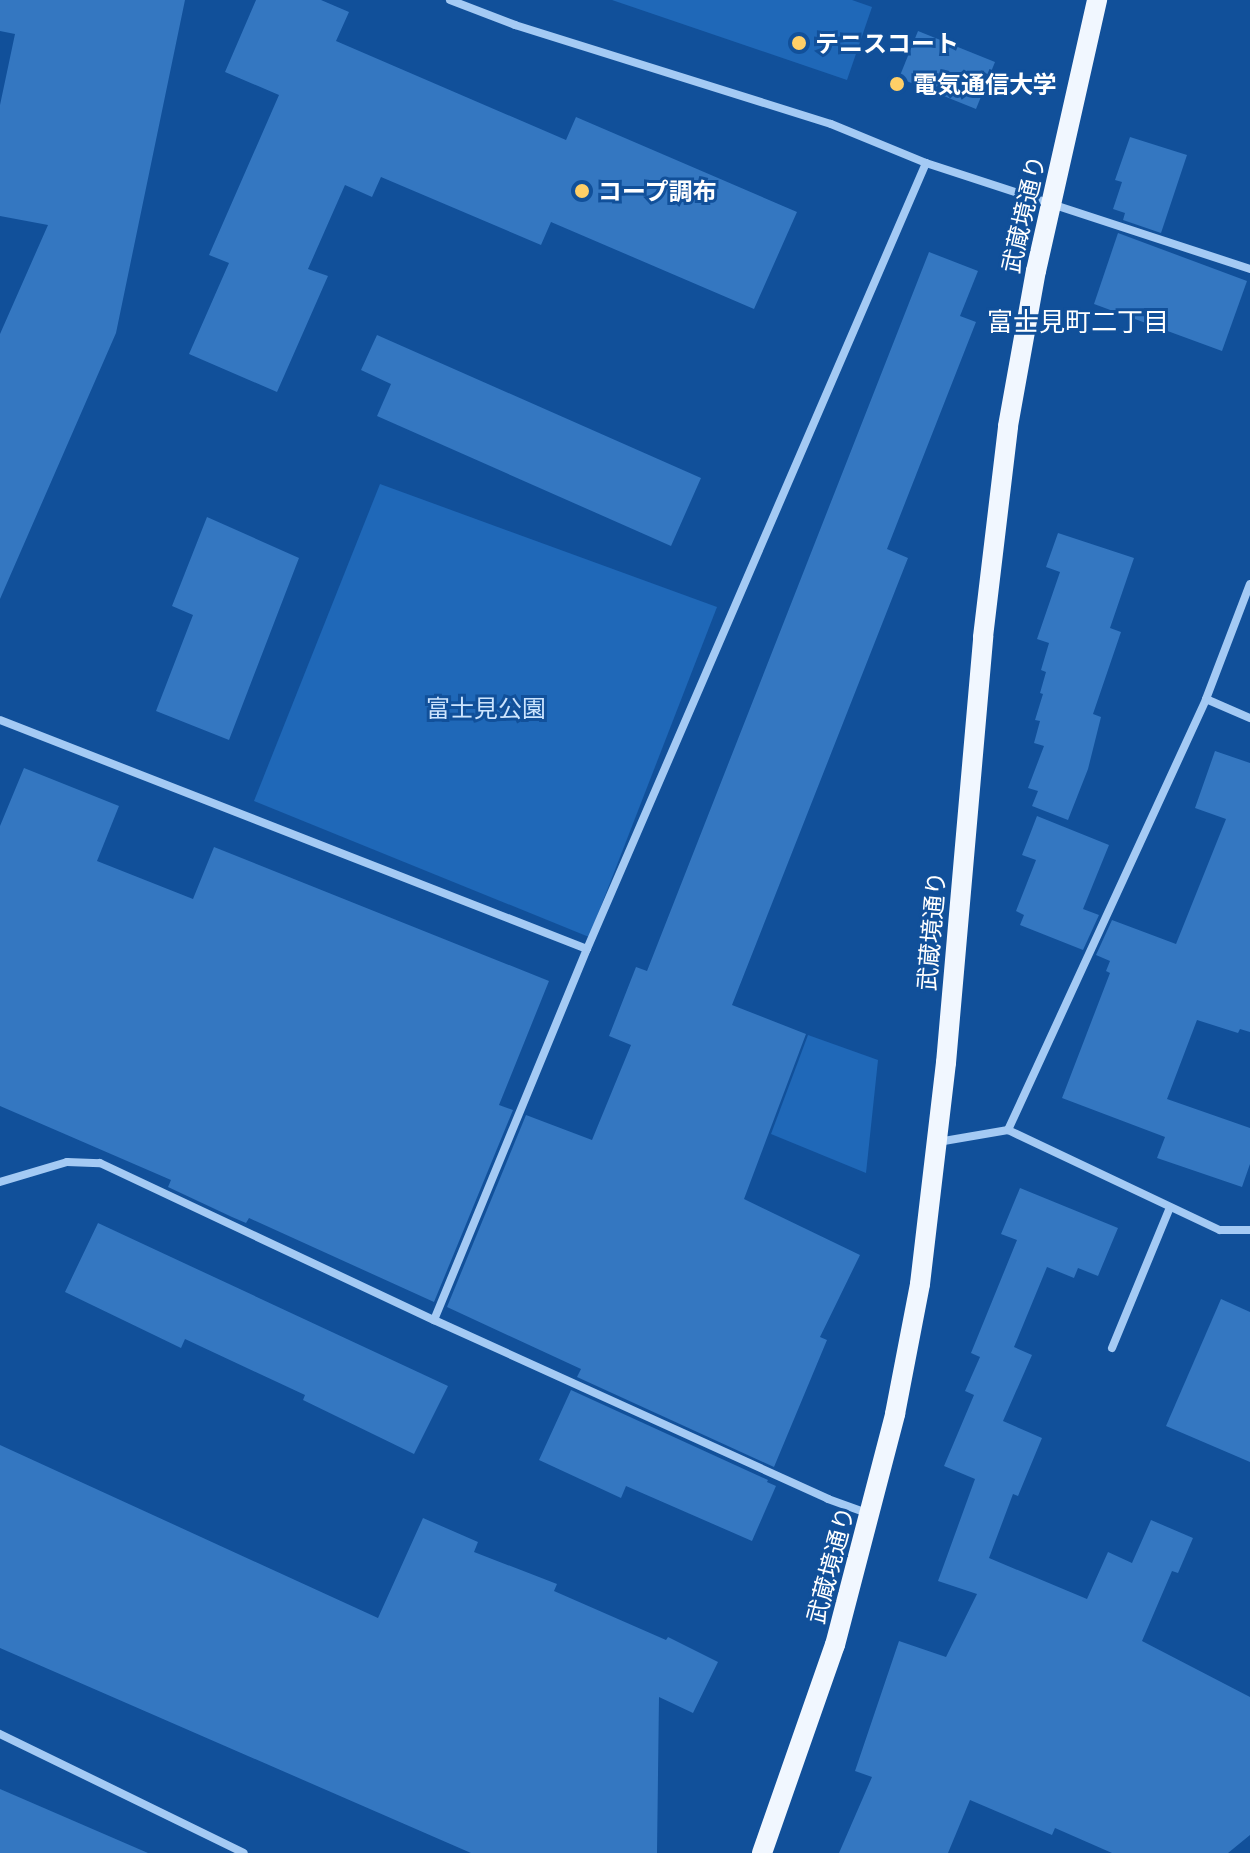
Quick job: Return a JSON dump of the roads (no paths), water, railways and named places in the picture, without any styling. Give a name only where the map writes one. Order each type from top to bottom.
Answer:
[{"type":"main road","name":"武蔵境通り","points":[[762,1853],[835,1645],[895,1414],[920,1284],[938,1142],[983,637],[1008,426],[1050,203],[1097,0]]},
{"type":"street","points":[[450,0],[515,25],[831,124],[926,163],[1250,269]]},
{"type":"street","points":[[434,1320],[587,949],[926,163]]},
{"type":"street","points":[[1008,1130],[1206,699],[1250,584]]},
{"type":"street","points":[[1206,699],[1250,718]]},
{"type":"street","points":[[0,720],[587,949]]},
{"type":"street","points":[[938,1142],[1008,1130],[1220,1230],[1250,1230]]},
{"type":"street","points":[[0,1182],[67,1162],[100,1163],[434,1320],[828,1499],[871,1514]]},
{"type":"street","points":[[1112,1348],[1170,1207]]},
{"type":"street","points":[[0,1734],[244,1853]]},
{"type":"place","name":"テニスコート","points":[[799,43]]},
{"type":"place","name":"電気通信大学","points":[[897,84]]},
{"type":"place","name":"コープ調布","points":[[582,191]]},
{"type":"district","name":"富士見町二丁目","points":[[1078,322]]},
{"type":"park label","name":"富士見公園","points":[[486,708]]}]
